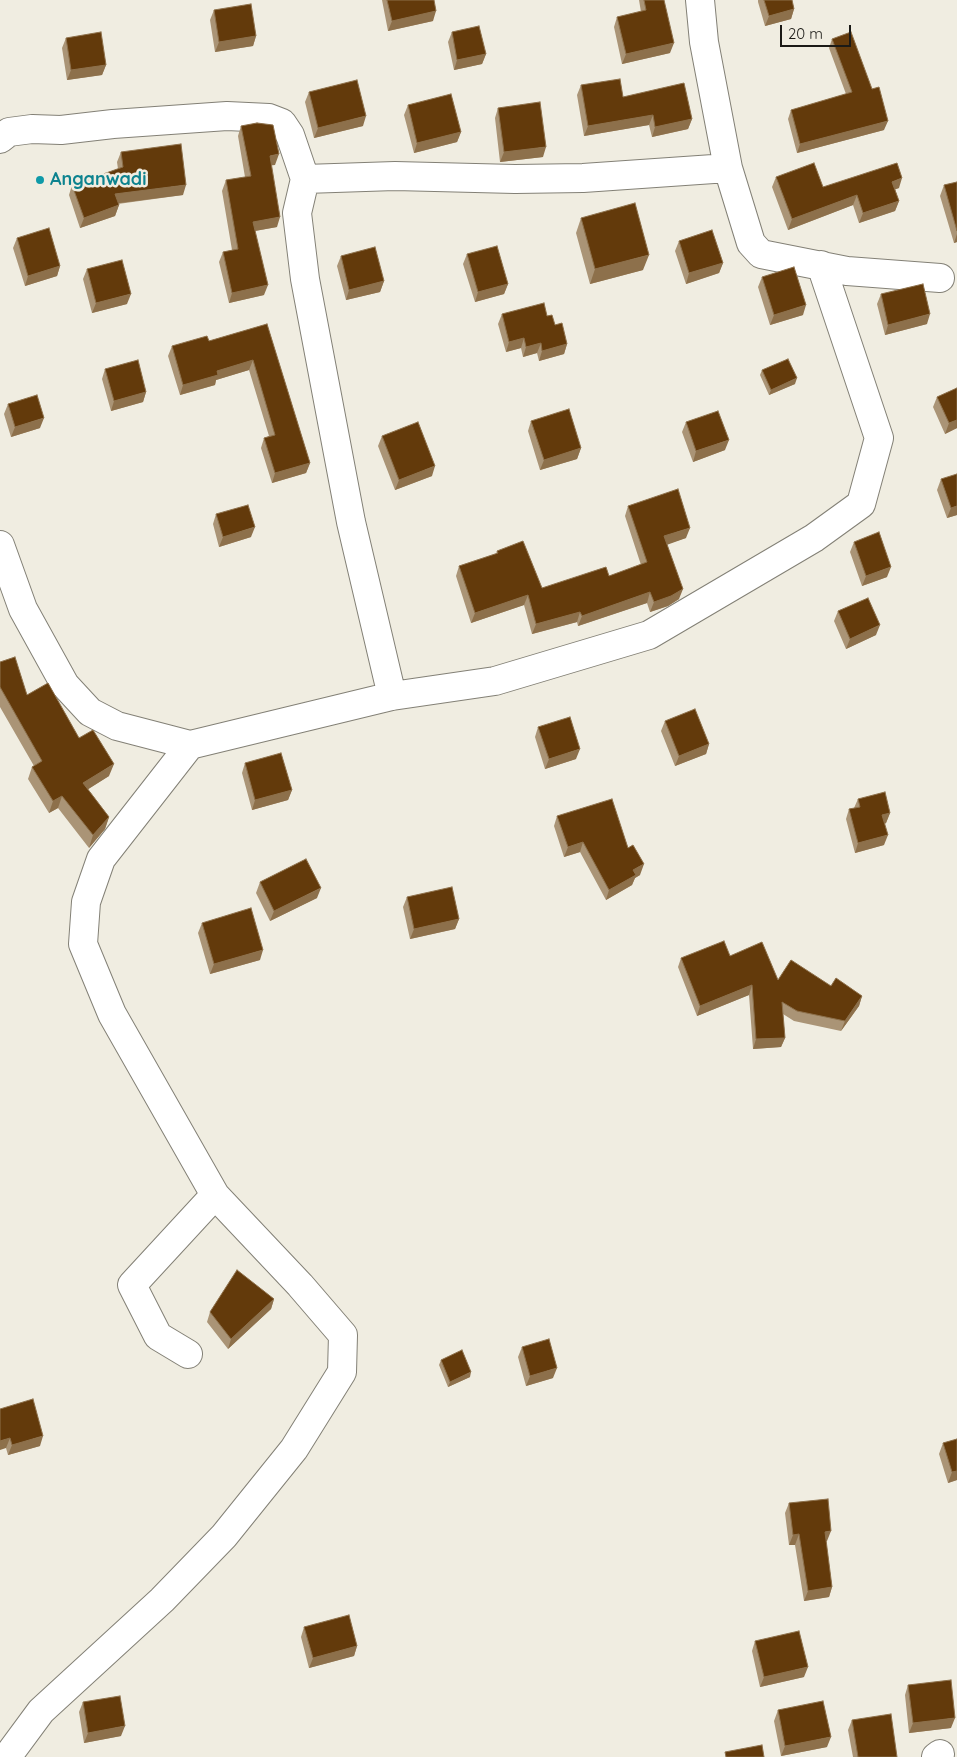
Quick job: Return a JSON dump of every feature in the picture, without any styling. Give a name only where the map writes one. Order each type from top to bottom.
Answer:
[{"type":"street","points":[[700,0],[704,42],[728,168],[752,244],[761,254],[848,271],[940,278]]},
{"type":"street","points":[[0,139],[9,132],[32,129],[61,130],[113,124],[227,116],[268,118],[282,123],[290,135],[305,179],[297,213],[305,279],[350,522],[392,696]]},
{"type":"street","points":[[305,179],[395,176],[515,179],[583,178],[728,168]]},
{"type":"street","points":[[0,546],[23,609],[66,685],[90,712],[117,726],[190,745],[392,696],[495,681],[649,635],[814,538],[861,504],[879,438],[821,265]]},
{"type":"street","points":[[7,1757],[41,1711],[162,1600],[224,1536],[294,1449],[342,1372],[343,1335],[300,1285],[215,1195],[112,1014],[84,944],[86,902],[101,859],[190,745]]},
{"type":"street","points":[[188,1354],[158,1336],[132,1285],[215,1195]]},
{"type":"building","points":[[387,0],[434,0],[436,11],[392,21]]},
{"type":"building","points":[[644,0],[664,0],[674,43],[626,54],[617,17],[646,10]]},
{"type":"building","points":[[764,0],[792,0],[794,9],[769,16]]},
{"type":"building","points":[[251,4],[256,36],[219,42],[214,10]]},
{"type":"building","points":[[479,26],[486,54],[457,60],[452,32]]},
{"type":"building","points":[[101,32],[106,65],[71,70],[66,38]]},
{"type":"building","points":[[851,32],[872,89],[879,87],[888,121],[800,144],[791,110],[852,92],[832,39]]},
{"type":"building","points":[[620,79],[623,97],[684,83],[692,119],[655,127],[653,115],[588,126],[581,85]]},
{"type":"building","points":[[357,80],[366,116],[318,128],[309,92]]},
{"type":"building","points":[[451,94],[461,132],[417,143],[408,105]]},
{"type":"building","points":[[540,102],[546,147],[504,152],[498,108]]},
{"type":"building","points":[[257,123],[273,125],[279,154],[270,156],[280,217],[253,222],[268,285],[232,293],[223,252],[238,249],[226,180],[251,176],[241,126]]},
{"type":"building","points":[[181,144],[186,185],[115,194],[119,205],[84,218],[72,185],[123,167],[121,152]]},
{"type":"building","points":[[814,163],[823,187],[897,163],[902,178],[892,182],[899,201],[863,213],[857,195],[792,219],[776,177]]},
{"type":"building","points":[[957,182],[957,231],[944,185]]},
{"type":"building","points":[[635,203],[649,255],[595,269],[581,218]]},
{"type":"building","points":[[49,228],[60,266],[28,276],[17,238]]},
{"type":"building","points":[[712,230],[723,263],[689,273],[679,241]]},
{"type":"building","points":[[497,246],[508,284],[478,292],[467,254]]},
{"type":"building","points":[[375,247],[384,281],[349,290],[341,256]]},
{"type":"building","points":[[122,260],[131,294],[96,303],[87,269]]},
{"type":"building","points":[[794,267],[806,305],[774,315],[762,277]]},
{"type":"building","points":[[923,284],[930,314],[888,325],[881,294]]},
{"type":"building","points":[[544,303],[547,316],[552,315],[555,325],[562,323],[567,344],[542,351],[541,343],[526,347],[524,338],[509,342],[502,314]]},
{"type":"building","points":[[267,324],[310,463],[275,473],[264,438],[275,435],[253,360],[217,371],[218,375],[183,385],[172,346],[207,336],[209,341]]},
{"type":"building","points":[[788,359],[797,378],[771,390],[762,370]]},
{"type":"building","points":[[138,360],[146,392],[114,401],[105,369]]},
{"type":"building","points":[[957,388],[957,420],[949,423],[937,397]]},
{"type":"building","points":[[37,395],[44,418],[15,427],[8,404]]},
{"type":"building","points":[[569,409],[581,448],[544,460],[531,421]]},
{"type":"building","points":[[718,411],[729,440],[696,451],[686,422]]},
{"type":"building","points":[[418,422],[435,466],[399,480],[382,436]]},
{"type":"building","points":[[957,474],[957,506],[951,508],[941,479]]},
{"type":"building","points":[[678,489],[690,528],[664,536],[683,589],[654,602],[650,592],[582,616],[580,612],[536,624],[528,595],[475,613],[459,566],[498,553],[497,551],[523,541],[542,588],[606,567],[609,576],[647,562],[628,506]]},
{"type":"building","points":[[248,505],[255,527],[223,537],[216,514]]},
{"type":"building","points":[[879,532],[891,567],[866,576],[854,542]]},
{"type":"building","points":[[868,598],[880,625],[850,639],[838,611]]},
{"type":"building","points":[[15,657],[27,695],[48,683],[79,738],[93,730],[114,764],[83,783],[109,817],[93,835],[62,796],[53,801],[32,767],[42,761],[0,687],[0,662]]},
{"type":"building","points":[[695,709],[709,744],[679,756],[665,721]]},
{"type":"building","points":[[570,717],[580,749],[549,759],[538,727]]},
{"type":"building","points":[[281,753],[292,790],[255,800],[245,763]]},
{"type":"building","points":[[885,792],[890,813],[882,815],[888,835],[858,843],[849,809],[860,807],[858,799]]},
{"type":"building","points":[[612,799],[628,848],[633,845],[644,864],[633,870],[636,875],[609,890],[583,842],[568,847],[557,816]]},
{"type":"building","points":[[306,859],[321,888],[274,911],[260,882]]},
{"type":"building","points":[[452,887],[459,919],[414,929],[407,897]]},
{"type":"building","points":[[251,908],[263,950],[214,964],[202,923]]},
{"type":"building","points":[[724,941],[730,956],[762,942],[778,980],[791,960],[831,986],[836,978],[862,996],[845,1021],[797,1011],[782,1002],[785,1038],[756,1039],[752,985],[700,1006],[681,958]]},
{"type":"building","points":[[237,1270],[274,1299],[231,1339],[210,1312]]},
{"type":"building","points":[[549,1339],[557,1368],[530,1376],[522,1347]]},
{"type":"building","points":[[462,1350],[471,1372],[450,1382],[441,1360]]},
{"type":"building","points":[[33,1399],[43,1436],[12,1445],[10,1438],[0,1441],[0,1409]]},
{"type":"building","points":[[957,1439],[957,1471],[952,1472],[943,1443]]},
{"type":"building","points":[[828,1499],[831,1531],[825,1532],[832,1587],[808,1591],[799,1534],[793,1535],[789,1503]]},
{"type":"building","points":[[349,1615],[357,1646],[313,1658],[304,1627]]},
{"type":"building","points":[[799,1631],[808,1667],[764,1677],[755,1641]]},
{"type":"building","points":[[951,1680],[955,1718],[913,1723],[908,1685]]},
{"type":"building","points":[[120,1696],[125,1726],[88,1733],[83,1702]]},
{"type":"building","points":[[823,1701],[831,1737],[785,1746],[778,1710]]},
{"type":"building","points":[[891,1714],[897,1757],[858,1757],[852,1720]]},
{"type":"building","points":[[762,1745],[764,1757],[726,1757],[725,1752]]},
{"type":"place","name":"Anganwadi","points":[[40,180]]}]
